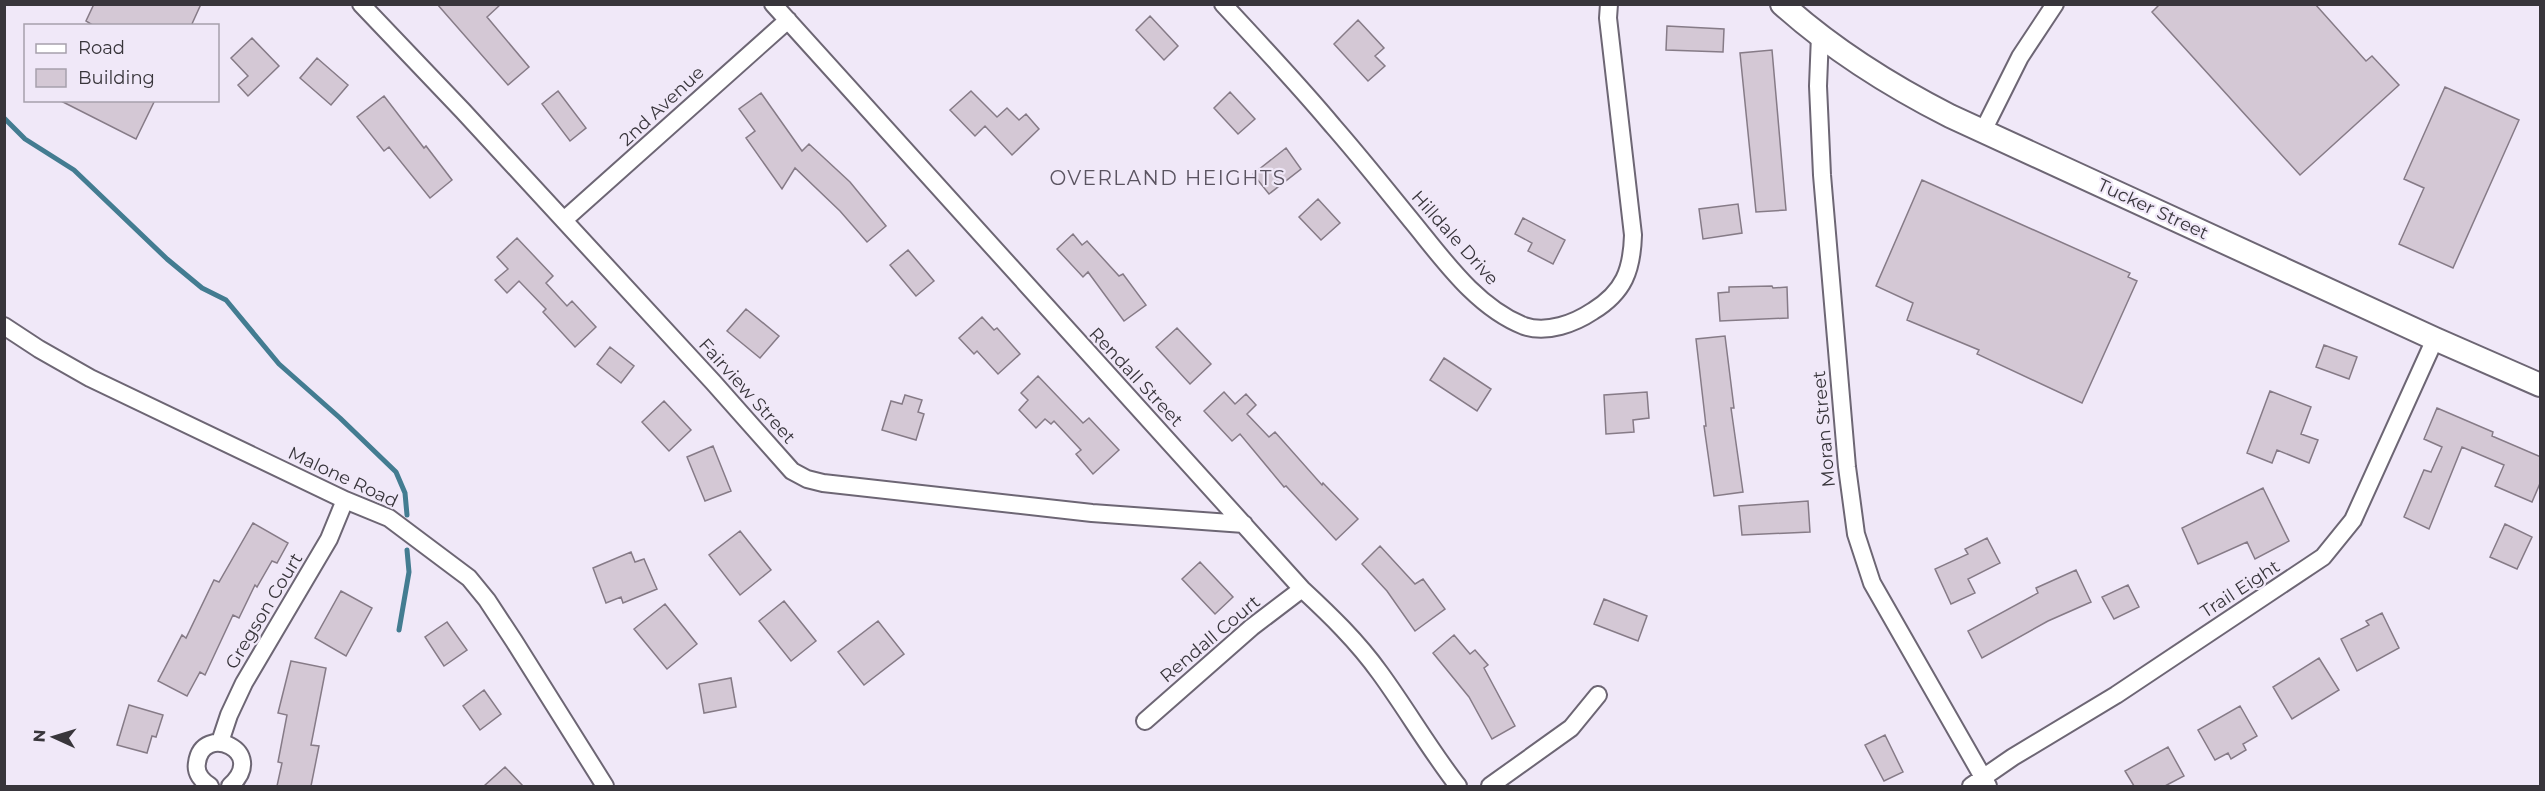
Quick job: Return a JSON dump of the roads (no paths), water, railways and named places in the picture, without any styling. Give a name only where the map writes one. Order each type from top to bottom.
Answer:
[{"type":"street","name":"Fairview Street","points":[[361,4],[564,220],[792,471],[807,479],[1092,513],[1244,525]]},
{"type":"street","name":"Rendall Street","points":[[772,4],[1302,589],[1348,633],[1380,672],[1431,751],[1458,786]]},
{"type":"street","name":"Hilldale Drive","points":[[1223,4],[1334,126],[1469,288],[1499,312],[1526,326],[1550,328],[1579,320],[1609,302],[1623,284],[1633,257],[1633,235],[1608,18],[1610,4]]},
{"type":"street","name":"Tucker Street","points":[[1782,4],[1820,35],[1907,94],[2435,339],[2541,385]]},
{"type":"street","points":[[1983,131],[2020,57],[2055,4]]},
{"type":"street","name":"2nd Avenue","points":[[564,220],[788,20]]},
{"type":"street","name":"Moran Street","points":[[1820,35],[1818,86],[1822,175],[1847,467],[1856,534],[1872,583],[1981,784]]},
{"type":"street","name":"Malone Road","points":[[4,326],[39,350],[90,378],[345,500],[389,518],[468,578],[498,616],[605,786]]},
{"type":"street","name":"Trail Eight","points":[[1981,784],[2013,757],[2116,695],[2323,557],[2353,520],[2435,339]]},
{"type":"street","name":"Gregson Court","points":[[220,742],[229,715],[244,683],[329,539],[345,500]]},
{"type":"street","name":"Rendall Court","points":[[1145,721],[1252,627],[1302,589]]},
{"type":"street","points":[[1490,786],[1571,728],[1598,695]]},
{"type":"street","points":[[210,786],[199,777],[196,765],[200,754],[208,745],[220,742],[232,746],[240,755],[243,767],[239,778],[230,786]]},
{"type":"waterway","points":[[4,118],[25,139],[74,170],[167,259],[202,288],[226,300],[279,364],[396,472],[405,493],[407,515]]},
{"type":"waterway","points":[[399,630],[409,572],[407,550]]},
{"type":"district","name":"OVERLAND HEIGHTS","points":[[1168,178]]}]
